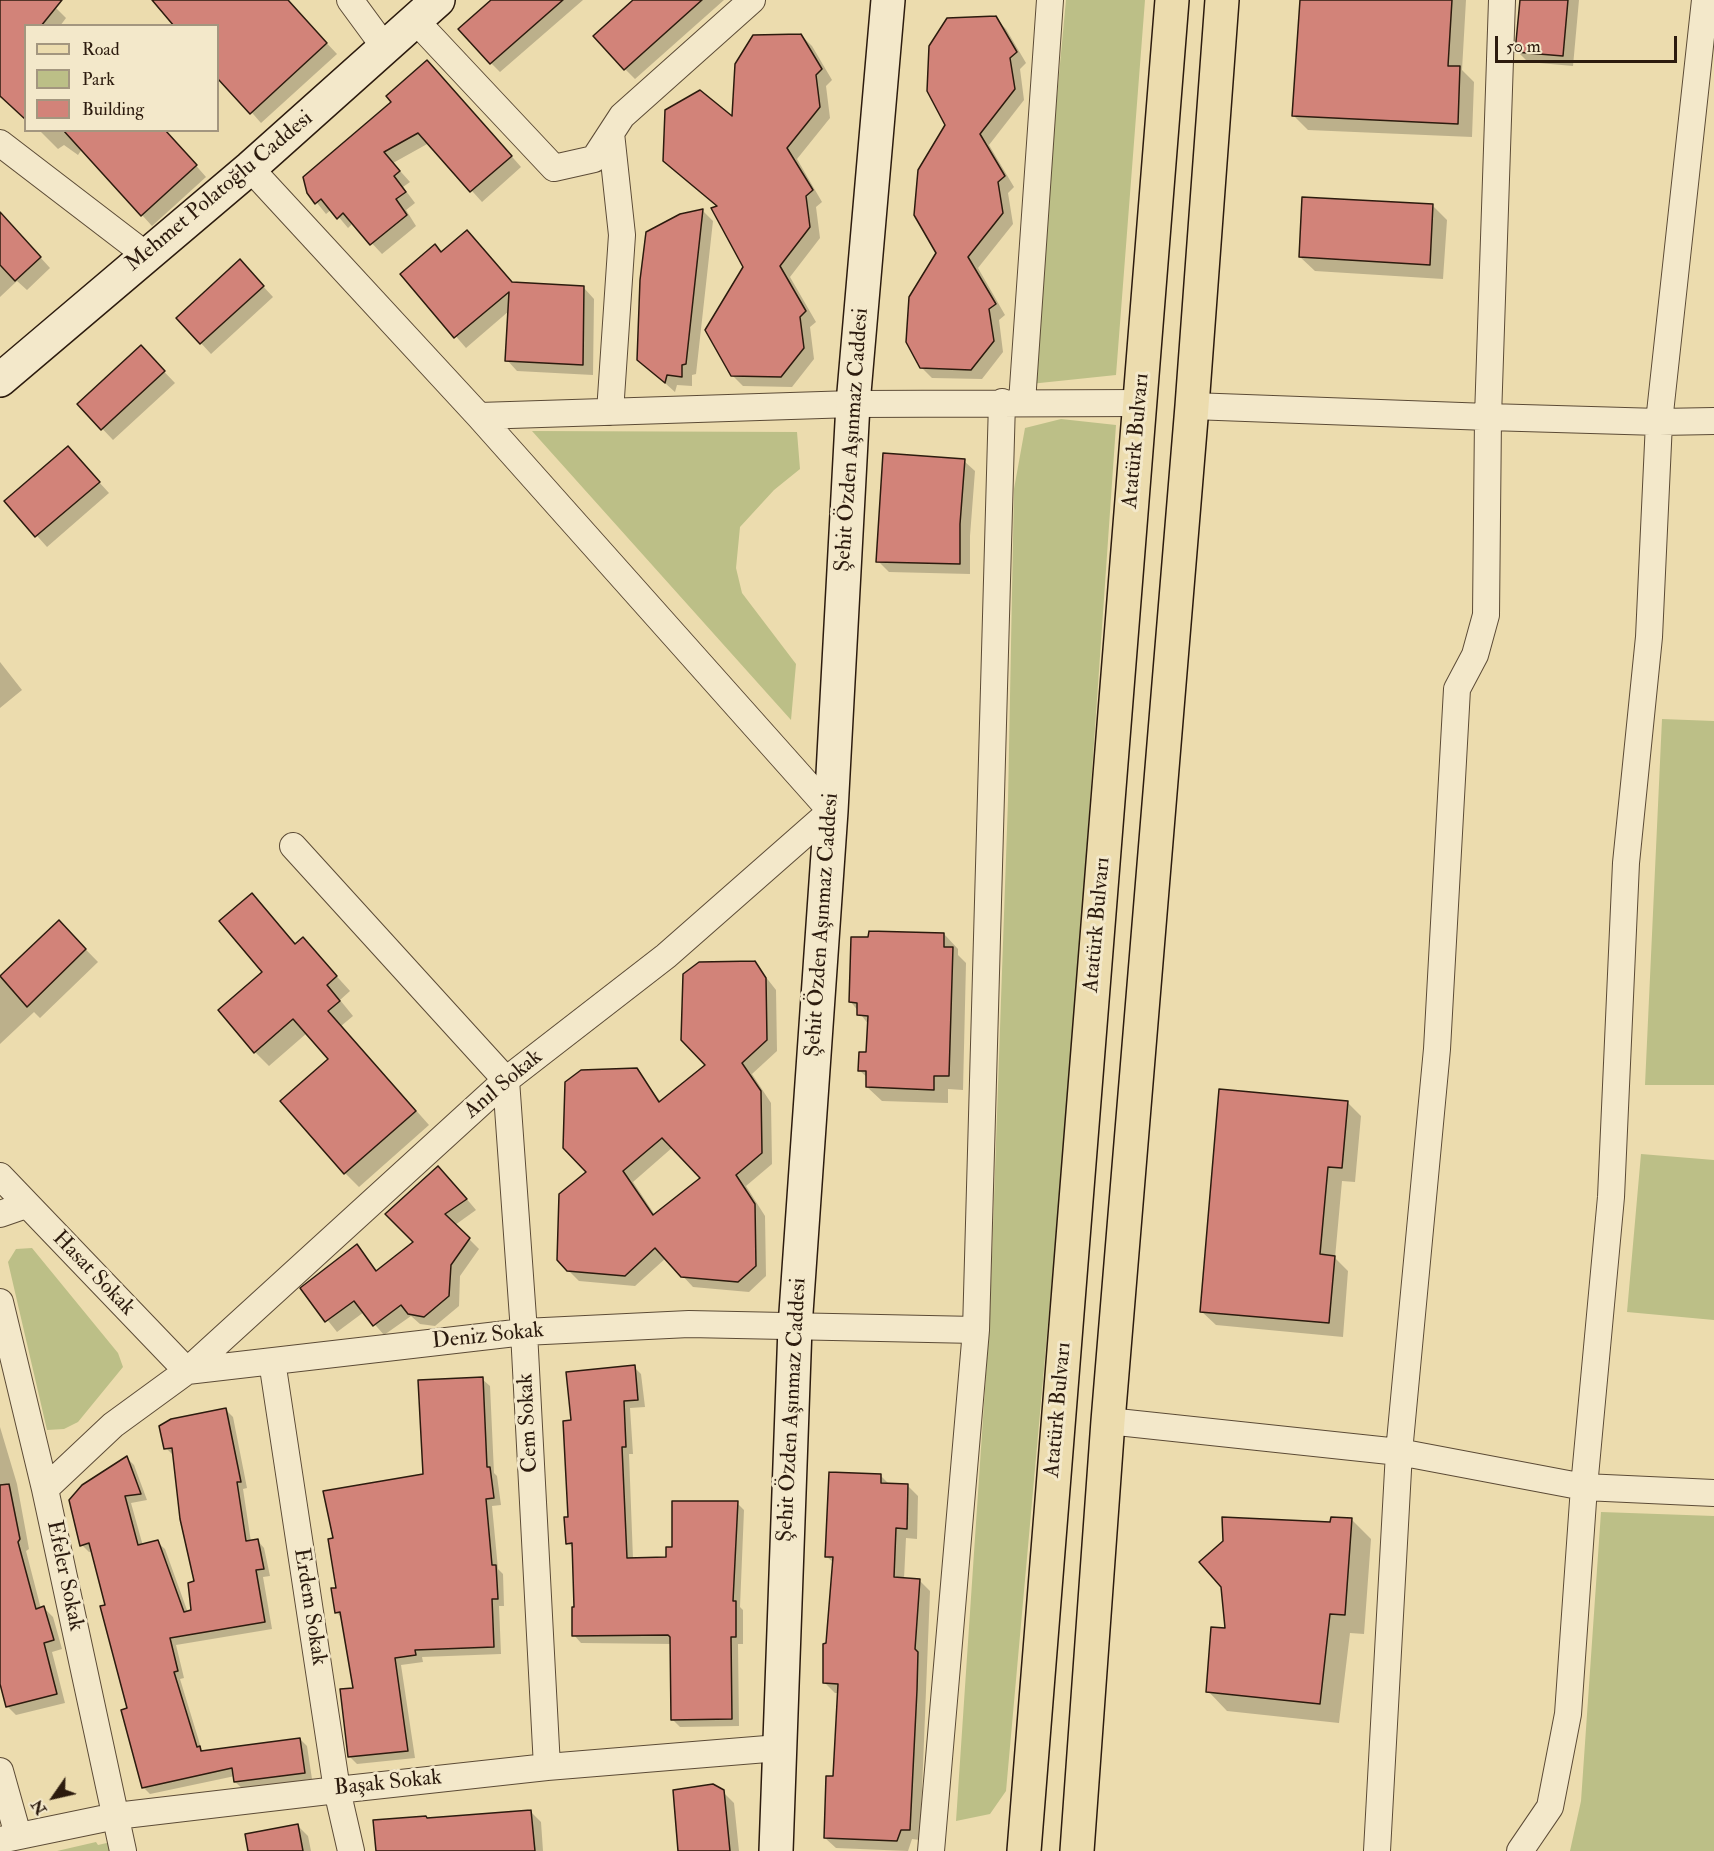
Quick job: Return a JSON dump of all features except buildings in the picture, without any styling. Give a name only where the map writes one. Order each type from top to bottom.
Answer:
[{"type":"main road","name":"Atatürk Bulvarı","points":[[1024,1851],[1172,0]]},
{"type":"main road","points":[[1077,1851],[1108,1421],[1192,406],[1222,0]]},
{"type":"main road","points":[[1140,403],[1192,406]]},
{"type":"street","points":[[350,0],[386,49]]},
{"type":"street","points":[[427,10],[554,168],[594,159],[622,116],[752,0]]},
{"type":"street","name":"Şehit Özden Aşınmaz Caddesi","points":[[776,1851],[795,1327],[831,811],[853,404],[888,0]]},
{"type":"street","points":[[931,1851],[976,1330],[1012,402],[1050,0]]},
{"type":"street","points":[[1377,1851],[1399,1452],[1437,1049],[1456,689],[1475,655],[1486,615],[1488,417],[1502,0]]},
{"type":"street","points":[[1520,1851],[1550,1807],[1568,1714],[1584,1487],[1611,1197],[1626,863],[1649,637],[1659,422],[1705,0]]},
{"type":"street","name":"Mehmet Polatoğlu Caddesi","points":[[0,381],[250,168],[427,10]]},
{"type":"street","points":[[610,412],[622,235],[611,133]]},
{"type":"street","points":[[0,143],[146,255]]},
{"type":"street","points":[[250,168],[479,416],[831,811]]},
{"type":"street","points":[[479,416],[853,404],[1140,403]]},
{"type":"street","points":[[1192,406],[1659,422],[1714,421]]},
{"type":"street","name":"Anıl Sokak","points":[[188,1371],[506,1080],[666,956],[831,811]]},
{"type":"street","points":[[293,846],[506,1080]]},
{"type":"street","name":"Cem Sokak","points":[[506,1080],[524,1332],[547,1767]]},
{"type":"street","name":"Hasat Sokak","points":[[0,1176],[188,1371]]},
{"type":"street","points":[[0,1214],[26,1205]]},
{"type":"street","name":"Efeler Sokak","points":[[0,1302],[45,1489],[123,1851]]},
{"type":"street","name":"Deniz Sokak","points":[[45,1489],[113,1425],[188,1371],[524,1332],[689,1324],[976,1330]]},
{"type":"street","name":"Erdem Sokak","points":[[272,1361],[338,1790],[351,1851]]},
{"type":"street","points":[[1108,1421],[1399,1452],[1584,1487],[1714,1493]]},
{"type":"street","name":"Başak Sokak","points":[[9,1838],[116,1816],[338,1790],[547,1767],[779,1748]]},
{"type":"street","points":[[0,1771],[9,1838]]},
{"type":"green space","points":[[1066,0],[1145,0],[1116,375],[1030,384]]},
{"type":"green space","points":[[1061,419],[1116,425],[1073,1046],[1006,1791],[990,1814],[956,1821],[990,1314],[1008,800],[1014,489],[1025,428]]},
{"type":"green space","points":[[532,431],[797,432],[800,469],[774,490],[740,527],[736,568],[742,593],[796,664],[791,720]]},
{"type":"green space","points":[[1662,719],[1714,721],[1714,1085],[1645,1085]]},
{"type":"green space","points":[[1641,1154],[1714,1160],[1714,1320],[1627,1312]]},
{"type":"green space","points":[[32,1248],[118,1353],[123,1367],[78,1422],[64,1429],[47,1430],[8,1262],[16,1249]]},
{"type":"green space","points":[[1601,1512],[1714,1516],[1714,1851],[1570,1851],[1581,1801]]},
{"type":"green space","points":[[96,1842],[98,1845],[111,1842],[113,1851],[57,1851]]}]
